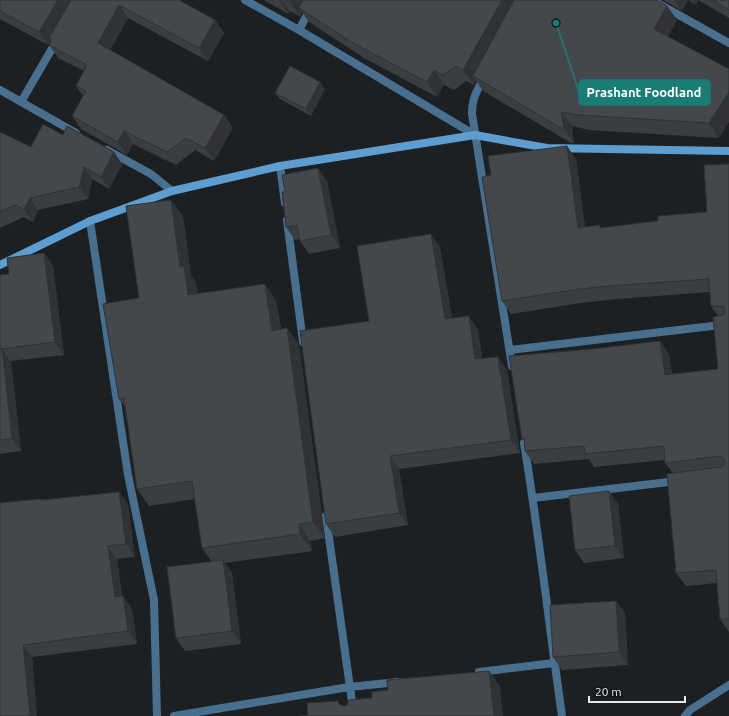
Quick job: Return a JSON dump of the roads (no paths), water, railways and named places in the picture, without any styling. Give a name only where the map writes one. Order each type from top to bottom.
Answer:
[{"type":"street","points":[[244,0],[299,30],[475,135]]},
{"type":"street","points":[[299,30],[315,0]]},
{"type":"street","points":[[652,0],[729,43]]},
{"type":"street","points":[[21,102],[61,34]]},
{"type":"street","points":[[490,67],[475,94],[472,102],[472,114],[513,374]]},
{"type":"street","points":[[0,90],[82,136]]},
{"type":"street","points":[[0,265],[90,222],[172,191],[280,166],[475,135],[547,148],[729,151]]},
{"type":"street","points":[[103,148],[151,174],[172,191]]},
{"type":"street","points":[[280,166],[304,348]]},
{"type":"street","points":[[90,222],[128,475],[154,600],[157,716]]},
{"type":"street","points":[[510,350],[729,324]]},
{"type":"street","points":[[523,436],[533,498],[562,716]]},
{"type":"street","points":[[533,498],[682,480]]},
{"type":"street","points":[[325,506],[354,716]]},
{"type":"street","points":[[468,674],[554,664]]},
{"type":"street","points":[[174,716],[349,687],[404,681]]},
{"type":"street","points":[[685,716],[690,710],[729,685]]},
{"type":"place","name":"Prashant Foodland","points":[[556,23]]}]
